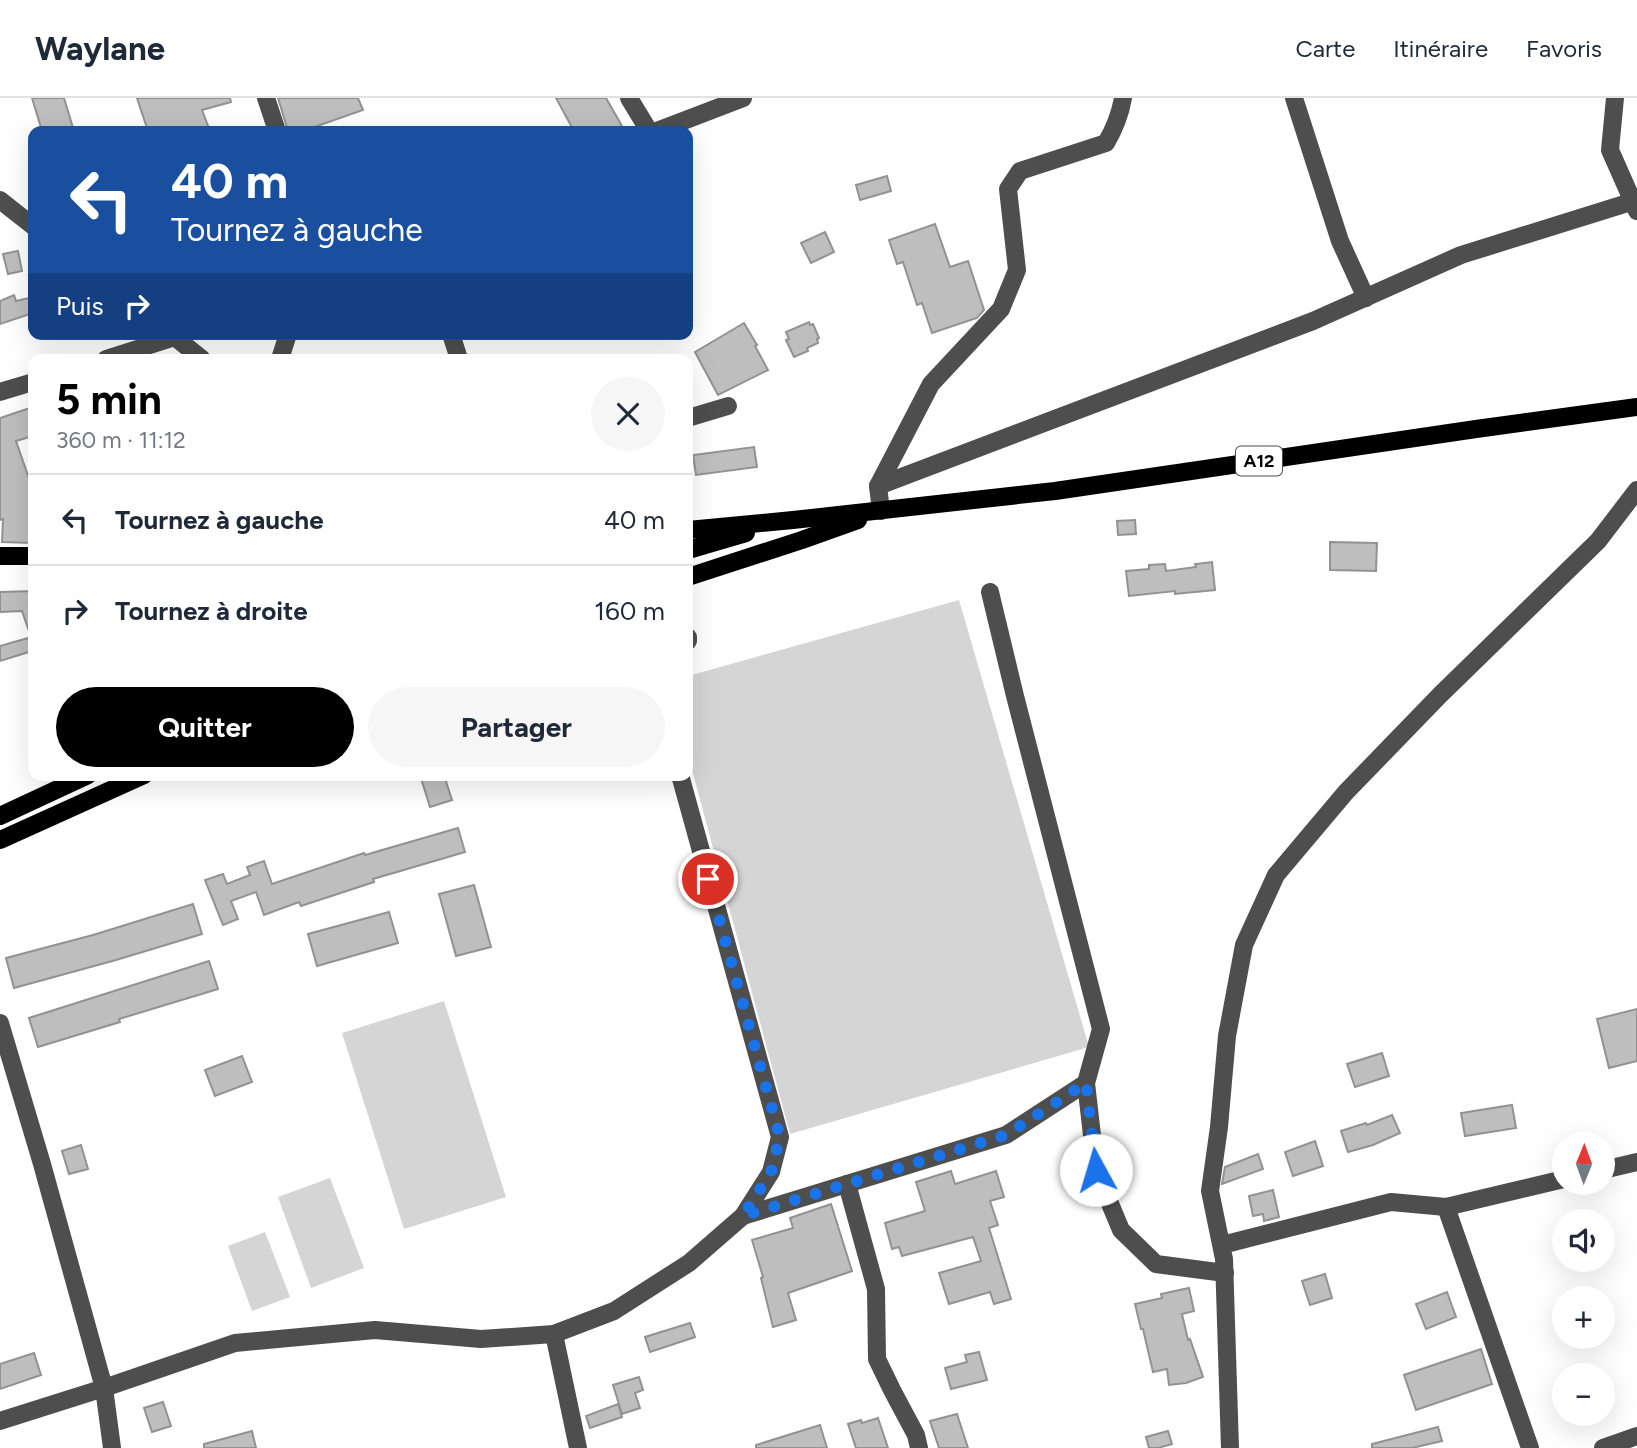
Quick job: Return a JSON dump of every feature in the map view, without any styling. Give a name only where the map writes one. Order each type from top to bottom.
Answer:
[{"type":"main road","name":"A12","points":[[693,530],[1055,491],[1637,407]]},
{"type":"main road","points":[[693,575],[881,511]]},
{"type":"main road","points":[[693,548],[793,520]]},
{"type":"main road","points":[[0,556],[28,556]]},
{"type":"main road","points":[[0,816],[75,781]]},
{"type":"main road","points":[[0,840],[132,781]]},
{"type":"street","points":[[266,98],[275,126]]},
{"type":"street","points":[[629,98],[646,126]]},
{"type":"street","points":[[670,126],[743,98]]},
{"type":"street","points":[[881,511],[878,486],[931,384],[1001,309],[1017,270],[1008,189],[1020,171],[1106,144],[1120,115],[1123,98]]},
{"type":"street","points":[[1294,98],[1340,241],[1366,298]]},
{"type":"street","points":[[878,486],[1313,321],[1461,255],[1635,204],[1610,150],[1615,98]]},
{"type":"street","points":[[0,200],[28,222]]},
{"type":"street","points":[[121,354],[161,340]]},
{"type":"street","points":[[178,340],[196,354]]},
{"type":"street","points":[[0,392],[28,384]]},
{"type":"street","points":[[693,416],[728,406]]},
{"type":"street","points":[[1230,1448],[1225,1273],[1210,1191],[1227,1037],[1244,945],[1276,875],[1346,792],[1440,695],[1598,541],[1637,490]]},
{"type":"street","points":[[990,592],[1101,1029],[1086,1083],[1096,1170],[1121,1230],[1156,1264],[1225,1273]]},
{"type":"street","points":[[0,1421],[235,1343],[375,1330],[481,1339],[554,1334],[614,1311],[689,1264],[743,1216],[771,1172],[780,1137],[682,781]]},
{"type":"street","points":[[0,1023],[104,1388],[112,1448]]},
{"type":"street","points":[[743,1216],[1006,1135],[1086,1083]]},
{"type":"street","points":[[1615,1167],[1637,1162]]},
{"type":"street","points":[[1222,1245],[1391,1202],[1446,1207],[1552,1182]]},
{"type":"street","points":[[847,1184],[876,1289],[877,1359],[916,1436],[919,1448]]},
{"type":"street","points":[[1446,1207],[1530,1448]]},
{"type":"street","points":[[554,1334],[578,1448]]},
{"type":"street","points":[[1603,1448],[1637,1436]]},
{"type":"shaded area","points":[[959,600],[1089,1047],[790,1134],[693,774],[693,675]]},
{"type":"shaded area","points":[[444,1001],[506,1197],[404,1229],[342,1033]]},
{"type":"shaded area","points":[[330,1178],[364,1268],[311,1288],[278,1197]]},
{"type":"shaded area","points":[[265,1232],[290,1297],[252,1311],[228,1246]]},
{"type":"building","points":[[32,98],[64,98],[72,126],[40,126]]},
{"type":"building","points":[[137,98],[230,98],[231,102],[202,110],[208,126],[146,126]]},
{"type":"building","points":[[278,98],[358,98],[363,110],[317,126],[286,126]]},
{"type":"building","points":[[556,98],[606,98],[622,126],[571,126]]},
{"type":"building","points":[[887,176],[891,191],[860,200],[856,185]]},
{"type":"building","points":[[935,224],[950,267],[968,261],[984,310],[977,318],[932,333],[922,303],[917,305],[903,262],[897,264],[889,240]]},
{"type":"building","points":[[825,232],[834,252],[811,263],[801,243]]},
{"type":"building","points":[[18,251],[22,271],[8,274],[3,254]]},
{"type":"building","points":[[14,295],[16,301],[28,298],[28,315],[0,324],[0,301]]},
{"type":"building","points":[[809,322],[810,325],[813,324],[819,338],[818,343],[794,357],[786,340],[789,339],[786,332]]},
{"type":"building","points":[[744,323],[768,370],[718,395],[695,352]]},
{"type":"building","points":[[28,409],[28,437],[16,441],[28,476],[28,543],[2,542],[0,418]]},
{"type":"building","points":[[754,447],[757,467],[696,475],[693,455]]},
{"type":"building","points":[[1135,520],[1136,534],[1118,535],[1117,521]]},
{"type":"building","points":[[1330,542],[1377,543],[1376,571],[1330,570]]},
{"type":"building","points":[[1212,562],[1215,590],[1129,596],[1126,571],[1165,564],[1166,571]]},
{"type":"building","points":[[28,591],[28,628],[22,611],[0,612],[0,592]]},
{"type":"building","points":[[28,638],[28,652],[0,661],[0,646]]},
{"type":"building","points":[[422,781],[446,781],[452,800],[430,807]]},
{"type":"building","points":[[458,828],[465,852],[373,879],[374,882],[301,906],[299,902],[264,915],[256,892],[231,901],[238,919],[223,925],[205,880],[223,874],[227,884],[250,875],[247,867],[264,861],[272,884],[364,853],[365,855]]},
{"type":"building","points":[[474,885],[491,947],[456,956],[439,894]]},
{"type":"building","points":[[193,904],[202,934],[14,988],[6,958]]},
{"type":"building","points":[[389,912],[398,943],[317,966],[308,934]]},
{"type":"building","points":[[209,961],[218,989],[38,1047],[29,1018]]},
{"type":"building","points":[[1637,1009],[1637,1061],[1609,1068],[1597,1019]]},
{"type":"building","points":[[1382,1053],[1389,1076],[1355,1087],[1347,1064]]},
{"type":"building","points":[[242,1056],[252,1082],[215,1096],[205,1070]]},
{"type":"building","points":[[1512,1105],[1516,1128],[1465,1136],[1461,1113]]},
{"type":"building","points":[[1392,1115],[1400,1133],[1348,1152],[1341,1131]]},
{"type":"building","points":[[1315,1141],[1323,1166],[1293,1176],[1285,1152]]},
{"type":"building","points":[[81,1145],[88,1169],[69,1174],[62,1151]]},
{"type":"building","points":[[1258,1154],[1263,1169],[1222,1184],[1225,1167]]},
{"type":"building","points":[[951,1171],[955,1184],[996,1171],[1004,1197],[990,1201],[998,1225],[989,1228],[1011,1299],[994,1304],[990,1292],[949,1304],[939,1273],[981,1261],[973,1237],[902,1256],[899,1247],[892,1249],[885,1223],[925,1211],[916,1182]]},
{"type":"building","points":[[1273,1190],[1279,1217],[1264,1221],[1263,1214],[1253,1216],[1249,1196]]},
{"type":"building","points":[[831,1204],[852,1271],[788,1293],[796,1320],[773,1327],[752,1240],[793,1228],[790,1218]]},
{"type":"building","points":[[1325,1274],[1332,1298],[1310,1305],[1302,1281]]},
{"type":"building","points":[[1189,1288],[1194,1311],[1182,1314],[1188,1340],[1190,1339],[1203,1377],[1169,1385],[1167,1369],[1153,1372],[1135,1304],[1162,1298],[1161,1294]]},
{"type":"building","points":[[1447,1292],[1456,1317],[1426,1329],[1416,1304]]},
{"type":"building","points":[[690,1323],[695,1337],[650,1352],[645,1337]]},
{"type":"building","points":[[1481,1349],[1492,1384],[1416,1410],[1404,1375]]},
{"type":"building","points":[[979,1352],[987,1380],[951,1389],[945,1368],[967,1362],[965,1355]]},
{"type":"building","points":[[34,1353],[41,1375],[0,1389],[0,1364]]},
{"type":"building","points":[[639,1377],[643,1390],[635,1393],[640,1408],[622,1414],[613,1385]]},
{"type":"building","points":[[163,1402],[171,1426],[152,1432],[144,1408]]},
{"type":"building","points":[[618,1404],[622,1417],[590,1428],[586,1416]]},
{"type":"building","points":[[957,1414],[968,1448],[939,1448],[930,1421]]},
{"type":"building","points":[[878,1418],[888,1448],[856,1448],[848,1424]]},
{"type":"building","points":[[820,1425],[827,1448],[756,1448],[756,1445]]},
{"type":"building","points":[[1438,1427],[1442,1441],[1412,1448],[1372,1448],[1372,1444]]},
{"type":"building","points":[[252,1431],[256,1448],[204,1448],[204,1444]]},
{"type":"building","points":[[1168,1431],[1172,1444],[1149,1448],[1146,1437]]},
{"type":"route","points":[[708,879],[780,1137],[771,1172],[743,1216],[1006,1135],[1086,1083],[1096,1170]]}]
